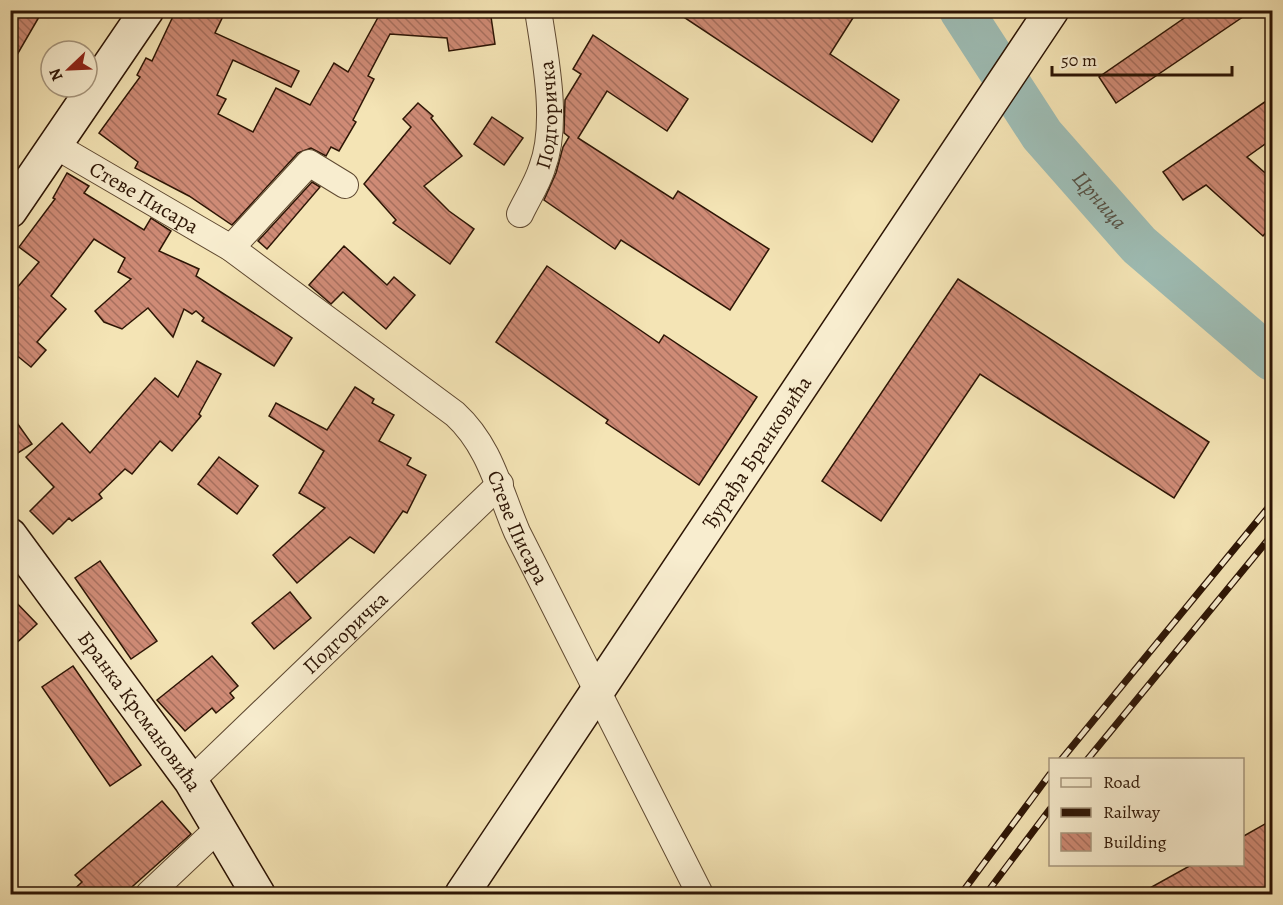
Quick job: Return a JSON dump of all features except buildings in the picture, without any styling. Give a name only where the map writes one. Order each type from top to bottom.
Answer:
[{"type":"main road","points":[[10,211],[147,10]]},
{"type":"main road","name":"Ђурађа Бранковића","points":[[462,894],[1052,10]]},
{"type":"main road","name":"Бранка Крсмановића","points":[[10,535],[191,781],[258,894]]},
{"type":"street","name":"Подгоричка","points":[[520,214],[543,166],[547,145],[548,75],[538,10]]},
{"type":"street","name":"Стеве Писара","points":[[56,146],[231,249],[455,414],[471,429],[483,446],[518,532],[700,894]]},
{"type":"street","points":[[231,249],[309,163],[345,185]]},
{"type":"street","name":"Подгоричка","points":[[191,781],[500,484]]},
{"type":"street","points":[[149,894],[220,827]]},
{"type":"waterway","name":"Црница","points":[[961,10],[1042,135],[1139,245],[1272,359]]},
{"type":"railway","points":[[1063,758],[1272,503]]},
{"type":"railway","points":[[1089,758],[1272,535]]},
{"type":"railway","points":[[961,894],[1049,775]]},
{"type":"railway","points":[[986,894],[1049,810]]}]
